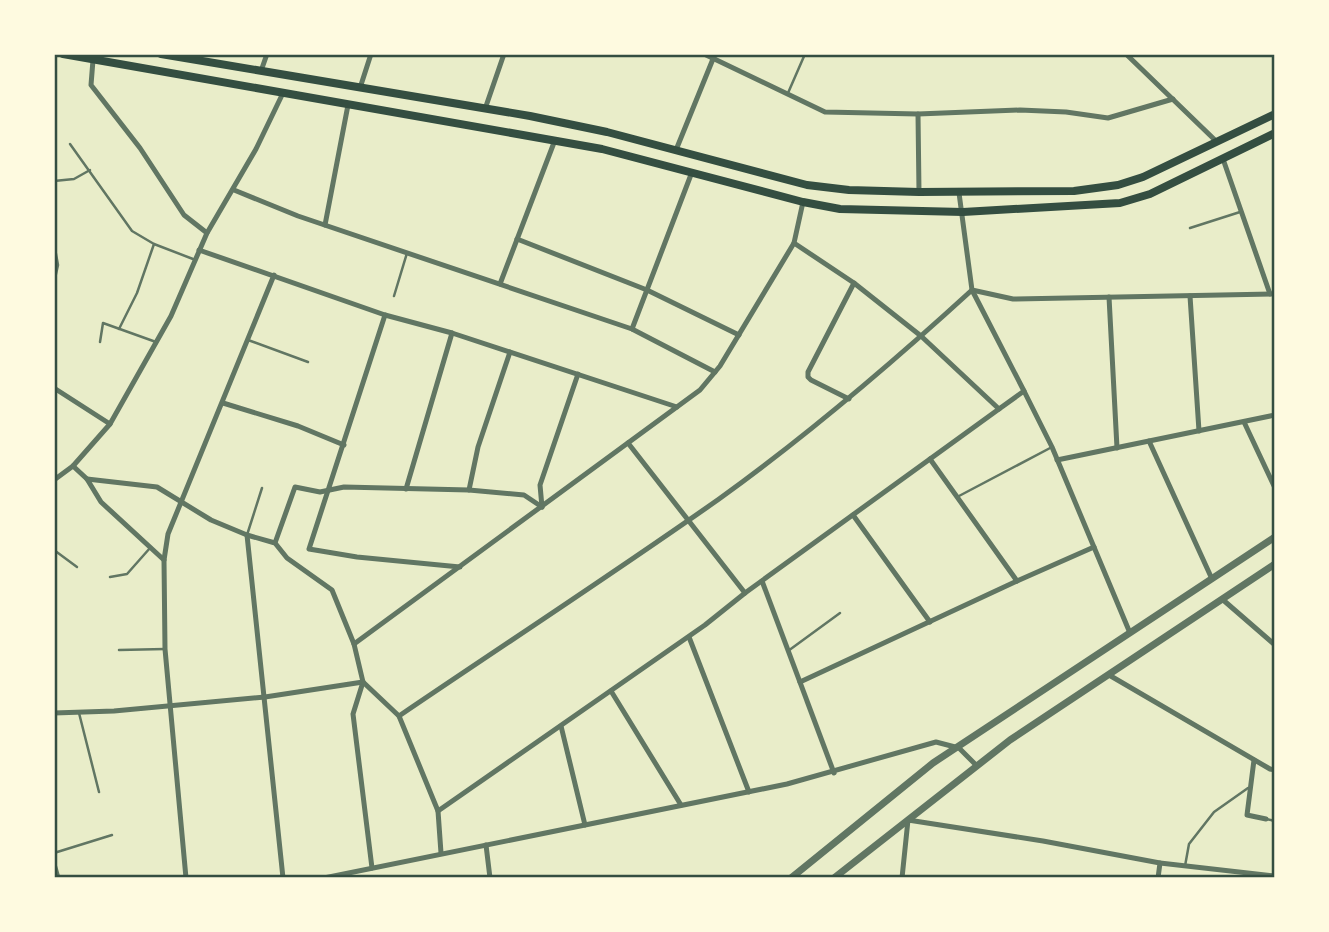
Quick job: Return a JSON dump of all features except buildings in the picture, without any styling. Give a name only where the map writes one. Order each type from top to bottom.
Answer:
[{"type":"main road","points":[[63,54],[555,139],[840,209],[963,212],[1119,202],[1150,194],[1275,134]]},
{"type":"main road","points":[[161,54],[607,132],[807,185],[849,190],[1074,191],[1118,185],[1143,177],[1275,114]]},
{"type":"main road","points":[[283,93],[286,76]]},
{"type":"street","points":[[261,72],[267,54]]},
{"type":"street","points":[[360,89],[371,54]]},
{"type":"street","points":[[485,109],[504,54]]},
{"type":"street","points":[[704,54],[825,112],[918,114],[1020,110],[1066,112],[1108,118],[1172,99]]},
{"type":"street","points":[[1126,54],[1217,142]]},
{"type":"street","points":[[676,150],[714,57]]},
{"type":"street","points":[[93,60],[91,85],[139,148],[184,215],[207,233]]},
{"type":"street","points":[[54,480],[73,466],[110,424],[172,316],[207,233],[234,190],[283,93]]},
{"type":"street","points":[[325,225],[348,105]]},
{"type":"street","points":[[918,114],[919,192]]},
{"type":"street","points":[[499,284],[555,139]]},
{"type":"street","points":[[972,290],[1013,299],[1272,294],[1223,159]]},
{"type":"street","points":[[632,329],[692,171]]},
{"type":"street","points":[[234,190],[325,225],[632,329],[715,372]]},
{"type":"street","points":[[959,192],[972,290],[1052,447],[1130,634]]},
{"type":"street","points":[[354,644],[700,390],[715,372],[794,243],[803,202]]},
{"type":"street","points":[[517,239],[646,290],[738,335]]},
{"type":"street","points":[[794,243],[854,283],[921,337],[999,409]]},
{"type":"street","points":[[199,250],[385,315],[452,333],[677,407]]},
{"type":"street","points":[[186,878],[165,649],[164,560],[168,534],[275,275]]},
{"type":"street","points":[[849,399],[811,380],[807,372],[854,283]]},
{"type":"street","points":[[399,716],[719,498],[849,399],[972,290]]},
{"type":"street","points":[[1190,296],[1199,431]]},
{"type":"street","points":[[1109,297],[1117,448]]},
{"type":"street","points":[[385,315],[309,549],[357,557],[460,566]]},
{"type":"street","points":[[406,489],[452,333]]},
{"type":"street","points":[[469,491],[478,447],[510,352]]},
{"type":"street","points":[[542,507],[540,485],[578,374]]},
{"type":"street","points":[[54,388],[110,424]]},
{"type":"street","points":[[438,811],[689,637],[745,593],[1024,391]]},
{"type":"street","points":[[223,403],[298,426],[344,445]]},
{"type":"street","points":[[1057,460],[1275,415]]},
{"type":"street","points":[[1244,422],[1275,488]]},
{"type":"street","points":[[1149,441],[1212,579]]},
{"type":"street","points":[[628,443],[745,593]]},
{"type":"street","points":[[930,459],[1017,581]]},
{"type":"street","points":[[73,466],[87,479],[101,502],[164,560]]},
{"type":"street","points":[[87,479],[158,487],[211,520],[275,543],[287,558],[332,590],[354,644],[363,682],[354,713],[372,868]]},
{"type":"street","points":[[275,543],[295,487],[320,492],[344,487],[524,495],[542,507]]},
{"type":"street","points":[[853,515],[930,622]]},
{"type":"street","points":[[247,535],[283,878]]},
{"type":"street","points":[[791,878],[933,764],[1275,537]]},
{"type":"street","points":[[800,682],[1094,547]]},
{"type":"street","points":[[834,878],[1010,740],[1275,564]]},
{"type":"street","points":[[762,581],[834,773]]},
{"type":"street","points":[[1222,599],[1275,645]]},
{"type":"street","points":[[689,637],[749,792]]},
{"type":"street","points":[[1109,675],[1275,770]]},
{"type":"street","points":[[363,682],[399,716],[438,811],[442,853]]},
{"type":"street","points":[[54,713],[265,698],[363,682]]},
{"type":"street","points":[[611,691],[681,805]]},
{"type":"street","points":[[561,726],[585,825]]},
{"type":"street","points":[[324,878],[749,792],[834,773],[936,743],[959,748],[977,766]]},
{"type":"street","points":[[1254,760],[1247,815],[1266,820]]},
{"type":"street","points":[[908,820],[1160,863],[1275,876]]},
{"type":"street","points":[[902,878],[908,820]]},
{"type":"street","points":[[486,845],[490,878]]},
{"type":"street","points":[[1158,878],[1160,863]]},
{"type":"street","points":[[54,864],[58,878]]},
{"type":"lane","points":[[787,94],[806,54]]},
{"type":"lane","points":[[70,144],[132,231],[154,244],[195,260]]},
{"type":"lane","points":[[54,181],[74,179],[90,170]]},
{"type":"lane","points":[[1190,228],[1241,212]]},
{"type":"lane","points":[[54,243],[58,265],[54,283]]},
{"type":"lane","points":[[119,329],[137,293],[154,244]]},
{"type":"lane","points":[[394,296],[407,253]]},
{"type":"lane","points":[[100,342],[103,323],[156,342]]},
{"type":"lane","points":[[248,340],[308,362]]},
{"type":"lane","points":[[957,497],[1052,447]]},
{"type":"lane","points":[[247,535],[262,488]]},
{"type":"lane","points":[[110,576],[127,574],[150,548]]},
{"type":"lane","points":[[54,550],[77,567]]},
{"type":"lane","points":[[788,651],[840,613]]},
{"type":"lane","points":[[119,650],[165,649]]},
{"type":"lane","points":[[79,713],[99,792]]},
{"type":"lane","points":[[1185,866],[1189,844],[1214,812],[1251,786]]},
{"type":"lane","points":[[1266,820],[1275,821]]},
{"type":"lane","points":[[54,853],[112,835]]}]
